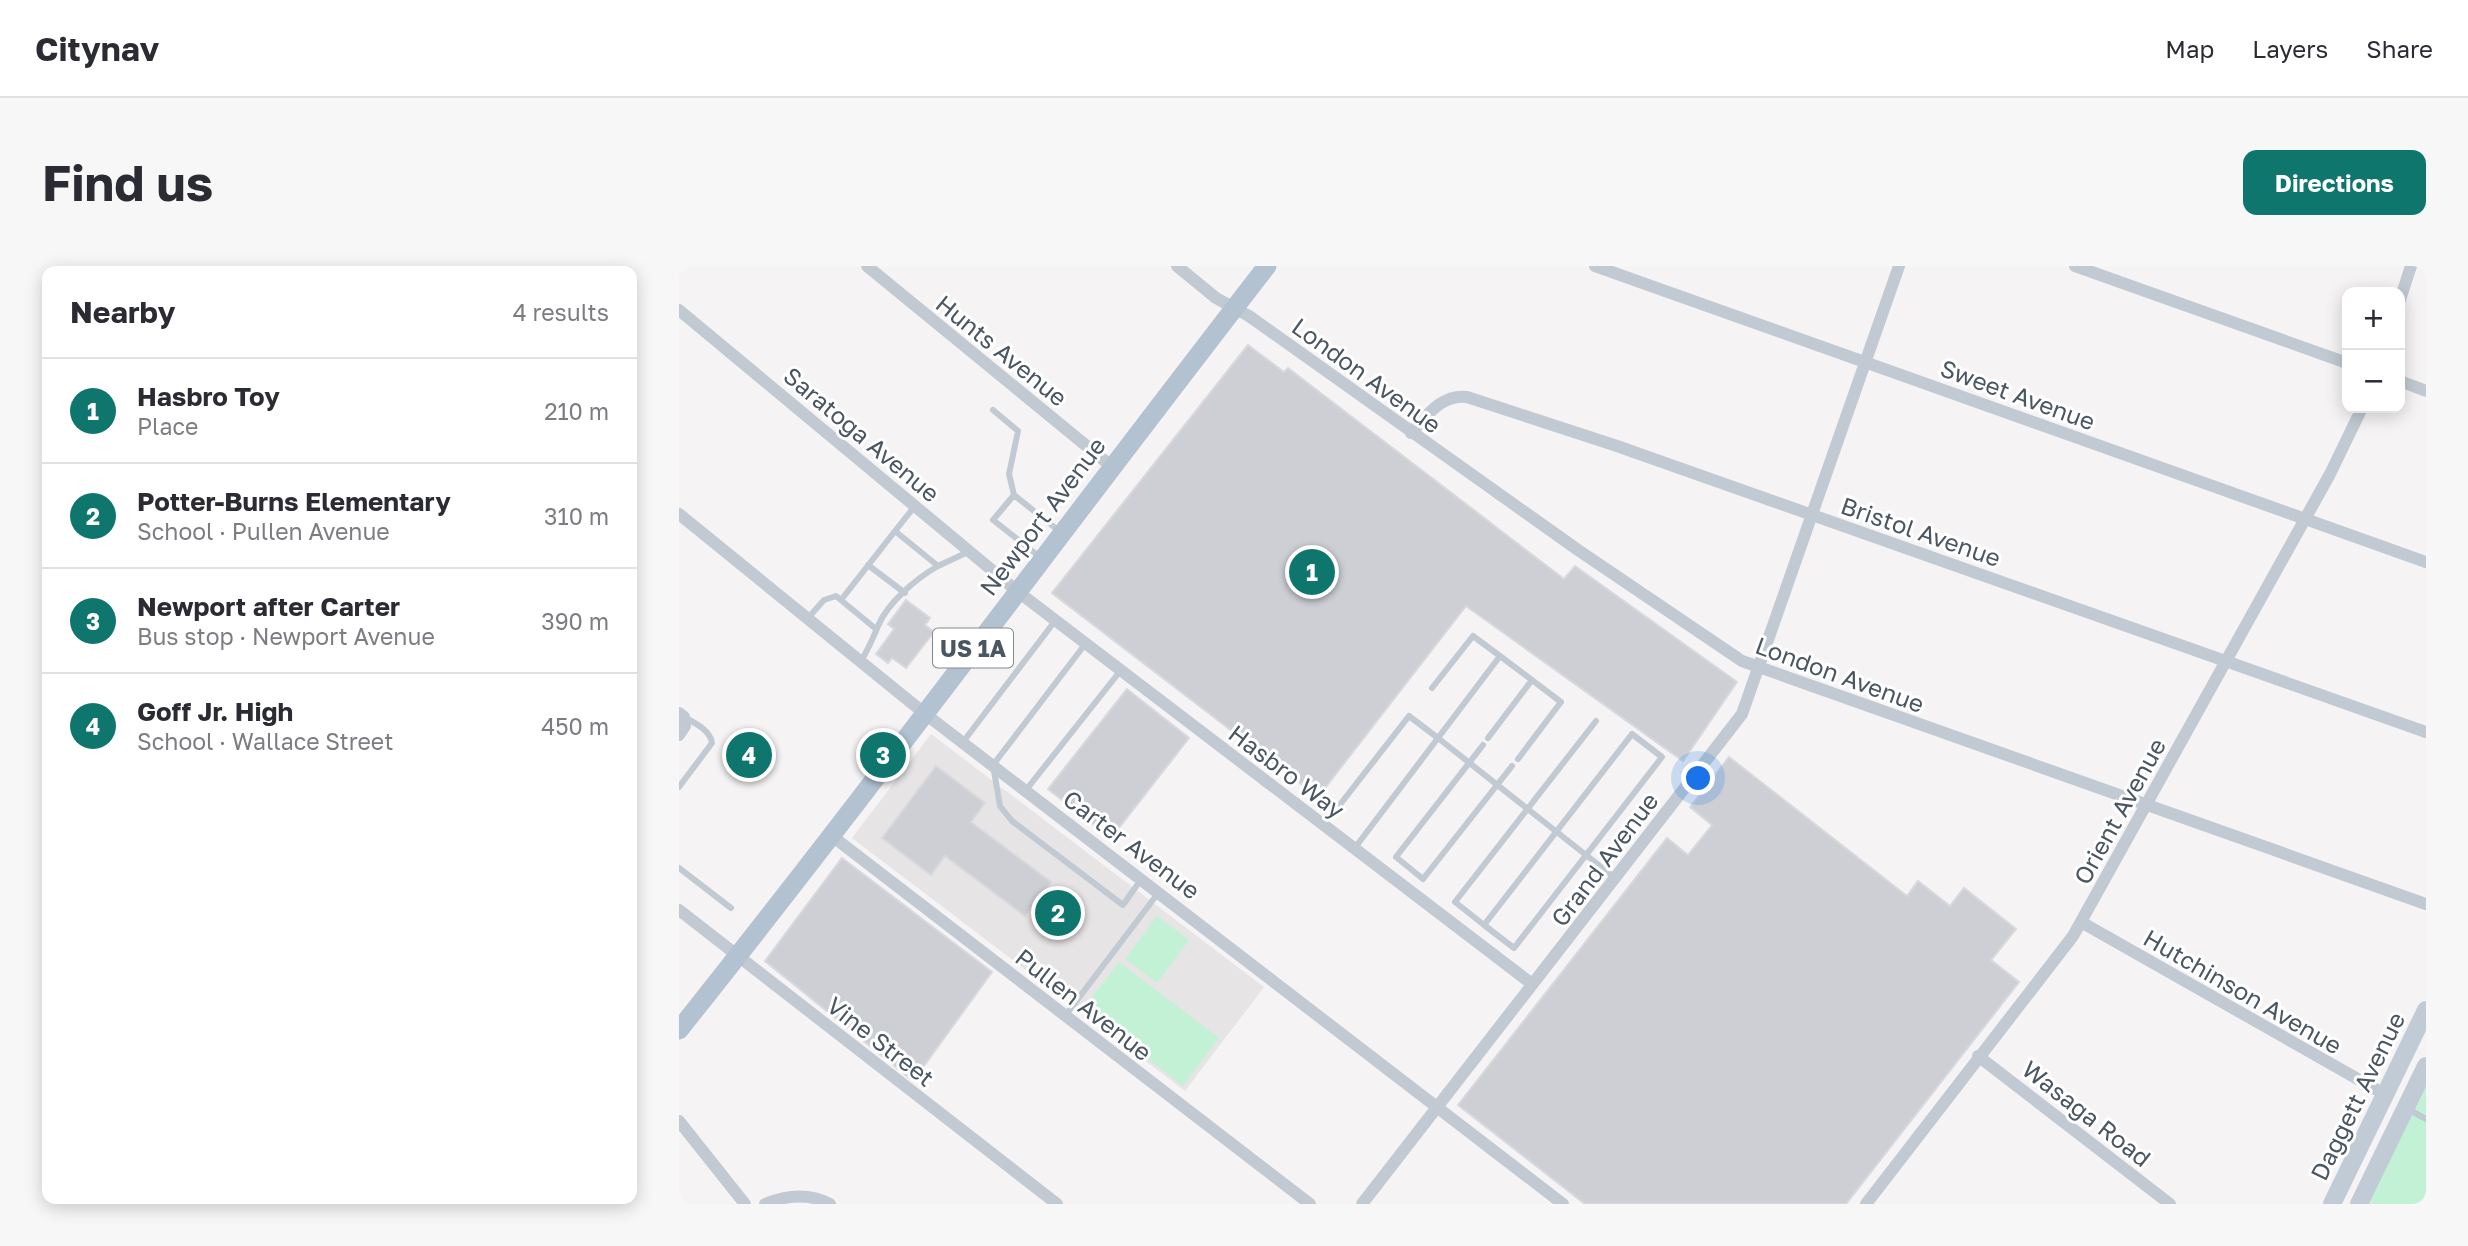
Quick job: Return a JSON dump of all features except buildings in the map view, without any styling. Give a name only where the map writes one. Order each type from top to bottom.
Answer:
[{"type":"main road","name":"Newport Avenue","points":[[679,1030],[832,836],[1111,466],[1267,266]]},
{"type":"street","name":"Hunts Avenue","points":[[867,266],[1111,466]]},
{"type":"street","name":"London Avenue","points":[[1177,266],[1599,565],[1742,662],[2426,904]]},
{"type":"street","name":"Sweet Avenue","points":[[1595,266],[2426,562]]},
{"type":"street","name":"Grand Avenue","points":[[1362,1204],[1742,714],[1899,266]]},
{"type":"street","points":[[2075,266],[2342,361]]},
{"type":"street","points":[[2404,287],[2411,266]]},
{"type":"street","name":"Saratoga Avenue","points":[[679,310],[1017,591]]},
{"type":"street","points":[[2405,384],[2426,391]]},
{"type":"street","name":"Bristol Avenue","points":[[1411,433],[1439,404],[1453,395],[1467,397],[1812,515],[2426,732]]},
{"type":"street","name":"Orient Avenue","points":[[1866,1204],[2081,922],[2305,519],[2359,413]]},
{"type":"street","name":"Carter Avenue","points":[[679,514],[924,713],[1563,1204]]},
{"type":"street","name":"Hasbro Way","points":[[1017,591],[1532,984]]},
{"type":"street","name":"Pullen Avenue","points":[[832,836],[1310,1204]]},
{"type":"street","name":"Vine Street","points":[[679,910],[1057,1204]]},
{"type":"street","name":"Hutchinson Avenue","points":[[2081,922],[2386,1095]]},
{"type":"street","name":"Daggett Avenue","points":[[2332,1204],[2426,1010]]},
{"type":"street","name":"Wasaga Road","points":[[1978,1056],[2170,1204]]},
{"type":"street","name":"Daggett Avenue","points":[[2358,1204],[2426,1066]]},
{"type":"street","points":[[679,1121],[745,1204]]},
{"type":"street","points":[[765,1204],[794,1196],[816,1197],[830,1204]]},
{"type":"lane","points":[[993,410],[1017,431],[1009,474],[1014,495],[1061,533]]},
{"type":"lane","points":[[1014,495],[993,520],[1042,558]]},
{"type":"lane","points":[[841,600],[915,506]]},
{"type":"lane","points":[[895,531],[938,566]]},
{"type":"lane","points":[[860,661],[875,640],[876,629],[905,593],[938,566],[970,551]]},
{"type":"lane","points":[[868,565],[905,593]]},
{"type":"lane","points":[[808,618],[828,597],[836,596],[876,629]]},
{"type":"lane","points":[[963,742],[1055,620]]},
{"type":"lane","points":[[1432,688],[1473,636],[1561,702],[1518,759]]},
{"type":"lane","points":[[1086,643],[993,765],[998,799],[1004,813],[1123,905],[1142,878]]},
{"type":"lane","points":[[1354,849],[1500,656]]},
{"type":"lane","points":[[1026,790],[1121,670]]},
{"type":"lane","points":[[1488,738],[1532,680]]},
{"type":"lane","points":[[1335,811],[1409,716],[1499,784],[1615,878]]},
{"type":"lane","points":[[1484,925],[1632,734],[1661,757],[1514,948],[1484,925],[1455,902],[1596,720]]},
{"type":"lane","points":[[679,787],[710,749],[711,738],[698,724],[682,722]]},
{"type":"lane","points":[[1483,744],[1396,857],[1423,879],[1512,766]]},
{"type":"lane","points":[[679,868],[731,908]]},
{"type":"lane","points":[[1065,1016],[1159,891]]},
{"type":"lane","points":[[2405,1107],[2426,1119]]},
{"type":"shaded area","points":[[931,734],[1264,987],[1185,1091],[852,838]]},
{"type":"green space","points":[[1157,916],[1189,940],[1157,983],[1125,959]]},
{"type":"green space","points":[[1119,962],[1219,1038],[1183,1086],[1083,1009]]},
{"type":"green space","points":[[2426,1085],[2426,1204],[2369,1204]]},
{"type":"place","name":"Hasbro Toy","points":[[1312,572]]},
{"type":"place","name":"Goff Jr. High","points":[[749,755]]},
{"type":"place","name":"Newport after Carter","points":[[883,755]]},
{"type":"place","name":"Potter-Burns Elementary","points":[[1058,913]]}]
